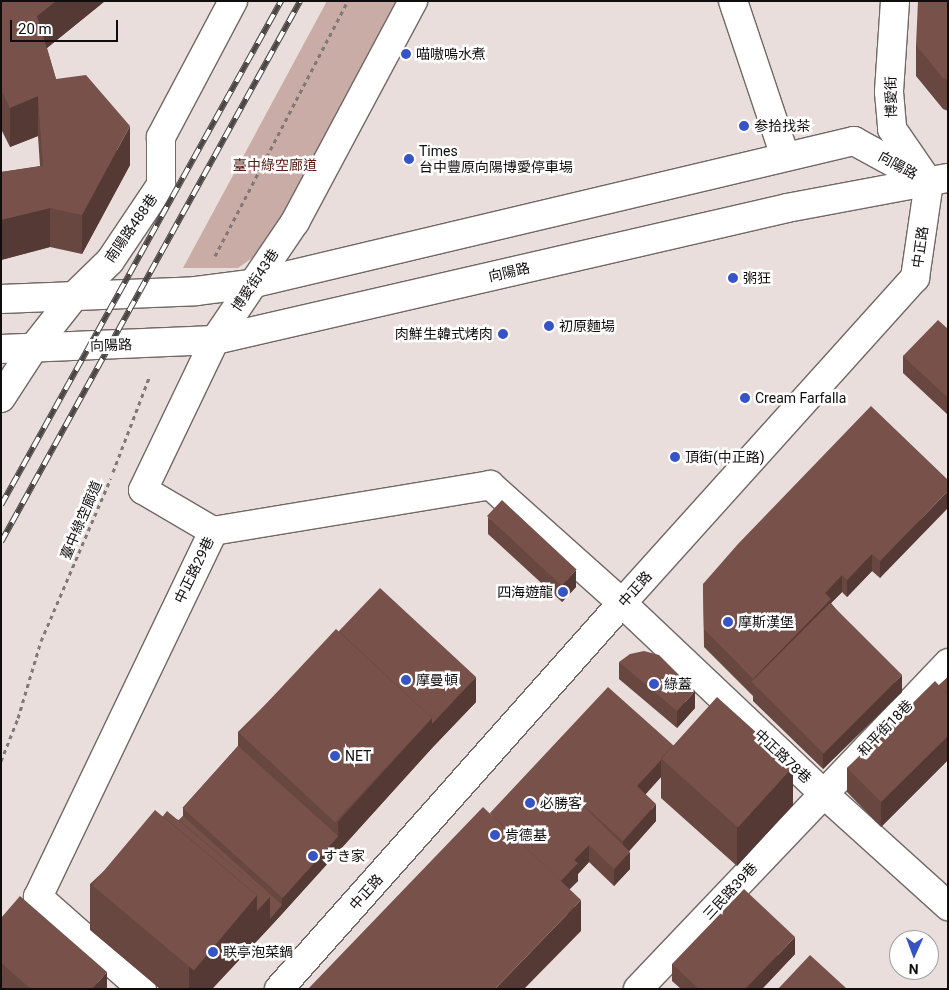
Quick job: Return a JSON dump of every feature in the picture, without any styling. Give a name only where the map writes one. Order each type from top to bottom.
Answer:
[{"type":"street","name":"南陽路488巷","points":[[6,390],[34,347],[75,295],[110,261],[161,185],[161,137],[233,1]]},
{"type":"street","name":"博愛街43巷","points":[[212,531],[142,490],[215,340],[251,284],[295,222],[412,1]]},
{"type":"street","points":[[733,1],[785,156]]},
{"type":"street","name":"博愛街","points":[[895,1],[889,92],[892,129],[938,180]]},
{"type":"street","name":"向陽路","points":[[1,299],[196,291],[251,284],[854,141],[938,180]]},
{"type":"street","name":"向陽路","points":[[1,349],[215,340],[787,208],[938,180]]},
{"type":"street","name":"中正路","points":[[279,989],[622,603],[915,278],[938,180]]},
{"type":"street","name":"中正路29巷","points":[[142,989],[38,897],[212,531],[490,485],[622,603]]},
{"type":"street","name":"中正路78巷","points":[[622,603],[823,793],[948,906]]},
{"type":"street","name":"和平街18巷","points":[[823,793],[948,663]]},
{"type":"street","name":"三民路39巷","points":[[638,989],[823,793]]},
{"type":"path","points":[[196,291],[348,1]]},
{"type":"path","name":"臺中綠空廊道","points":[[1,761],[18,718],[41,641],[94,521],[153,369],[167,342]]},
{"type":"green space","name":"臺中綠空廊道","points":[[327,1],[399,1],[296,194],[255,256],[238,268],[183,268]]},
{"type":"building","points":[[1,1],[56,1],[37,16],[56,79],[86,75],[130,126],[82,215],[50,208],[1,220],[1,172],[43,166],[38,96],[10,108],[1,90]]},
{"type":"building","points":[[918,1],[948,1],[948,80],[943,78],[916,45]]},
{"type":"building","points":[[938,320],[948,329],[948,398],[903,356]]},
{"type":"building","points":[[871,406],[948,480],[948,491],[880,561],[872,554],[847,580],[842,575],[825,593],[831,599],[753,679],[704,629],[703,584],[738,544]]},
{"type":"building","points":[[502,500],[577,570],[562,586],[487,516]]},
{"type":"building","points":[[380,588],[476,677],[432,724],[432,718],[339,631]]},
{"type":"building","points":[[830,603],[902,675],[824,754],[752,681]]},
{"type":"building","name":"NET","points":[[336,629],[432,718],[335,822],[239,733]]},
{"type":"building","points":[[644,651],[659,655],[695,691],[677,711],[619,662],[630,654]]},
{"type":"building","points":[[948,677],[948,695],[939,685]]},
{"type":"building","points":[[935,681],[948,695],[948,736],[881,802],[847,768]]},
{"type":"building","points":[[608,687],[673,745],[637,786],[656,804],[623,841],[565,788],[630,852],[614,869],[589,845],[574,860],[578,863],[561,881],[490,813]]},
{"type":"building","points":[[717,697],[794,766],[738,828],[661,759]]},
{"type":"building","points":[[238,746],[338,836],[283,898],[182,808]]},
{"type":"building","points":[[483,807],[581,900],[495,989],[308,989]]},
{"type":"building","points":[[155,810],[257,895],[194,971],[92,885]]},
{"type":"building","points":[[167,811],[270,897],[257,911],[257,895],[163,816]]},
{"type":"building","points":[[183,816],[282,905],[270,919],[270,897],[179,820]]},
{"type":"building","points":[[744,889],[795,937],[745,989],[699,989],[672,964]]},
{"type":"building","points":[[20,896],[107,972],[92,989],[31,989],[1,963],[1,918]]},
{"type":"building","points":[[810,955],[846,988],[778,989]]},
{"type":"railway","points":[[1,505],[281,1]]},
{"type":"railway","points":[[1,542],[300,1]]},
{"type":"place","name":"喵嗷嗚水煮","points":[[406,54]]},
{"type":"place","name":"参拾找茶","points":[[744,126]]},
{"type":"place","name":"Times 台中豐原向陽博愛停車場","points":[[409,159]]},
{"type":"place","name":"粥狂","points":[[733,278]]},
{"type":"place","name":"初原麵場","points":[[549,326]]},
{"type":"place","name":"肉鮮生韓式烤肉","points":[[503,334]]},
{"type":"place","name":"Cream Farfalla","points":[[745,398]]},
{"type":"place","name":"頂街(中正路)","points":[[675,457]]},
{"type":"place","name":"四海遊龍","points":[[563,592]]},
{"type":"place","name":"摩斯漢堡","points":[[728,622]]},
{"type":"place","name":"摩曼頓","points":[[406,680]]},
{"type":"place","name":"綠蓋","points":[[654,684]]},
{"type":"place","name":"NET","points":[[335,756]]},
{"type":"place","name":"必勝客","points":[[530,803]]},
{"type":"place","name":"肯德基","points":[[495,835]]},
{"type":"place","name":"すき家","points":[[313,856]]},
{"type":"place","name":"联亭泡菜鍋","points":[[213,952]]}]
